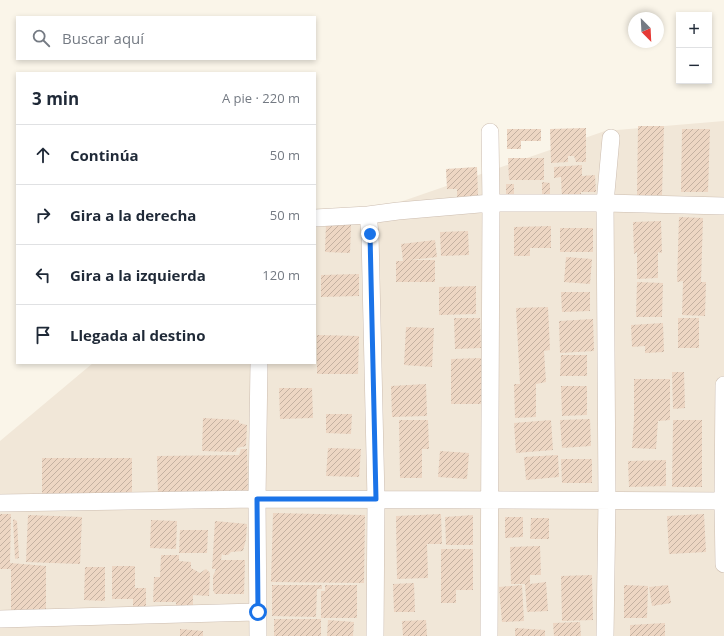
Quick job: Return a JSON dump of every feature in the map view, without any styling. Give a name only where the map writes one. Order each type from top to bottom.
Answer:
[{"type":"street","points":[[490,132],[490,636]]},
{"type":"street","points":[[605,636],[607,500],[605,202],[611,138]]},
{"type":"street","points":[[316,218],[368,215],[491,203],[605,202],[724,206]]},
{"type":"street","points":[[368,215],[370,234],[376,499],[376,636]]},
{"type":"street","points":[[258,636],[257,499],[259,364]]},
{"type":"street","points":[[724,385],[724,564]]},
{"type":"street","points":[[0,503],[257,499],[724,501]]},
{"type":"street","points":[[0,620],[258,612]]},
{"type":"shaded area","points":[[724,121],[724,636],[0,636],[0,441],[92,364],[316,364],[316,219],[377,210],[605,131]]},
{"type":"building","points":[[638,126],[664,126],[662,195],[637,195]]},
{"type":"building","points":[[586,128],[586,162],[576,162],[574,156],[568,156],[568,162],[551,163],[550,129]]},
{"type":"building","points":[[507,129],[541,129],[541,141],[521,141],[521,149],[507,149]]},
{"type":"building","points":[[682,129],[710,129],[708,192],[681,192]]},
{"type":"building","points":[[508,158],[544,158],[544,180],[509,180]]},
{"type":"building","points":[[582,165],[582,176],[595,175],[596,192],[581,192],[581,198],[562,199],[561,177],[554,178],[554,167]]},
{"type":"building","points":[[477,167],[478,196],[457,197],[457,189],[447,189],[446,169]]},
{"type":"building","points":[[542,182],[550,183],[550,195],[542,195]]},
{"type":"building","points":[[506,184],[514,184],[514,196],[506,196]]},
{"type":"building","points":[[679,217],[703,218],[701,282],[706,282],[705,316],[682,315],[683,281],[677,282]]},
{"type":"building","points":[[661,221],[662,253],[658,252],[658,278],[637,279],[637,252],[634,254],[633,222]]},
{"type":"building","points":[[326,224],[351,225],[350,253],[325,252]]},
{"type":"building","points":[[551,226],[551,248],[530,248],[530,256],[514,256],[514,227]]},
{"type":"building","points":[[560,228],[593,228],[593,252],[560,252]]},
{"type":"building","points":[[468,231],[469,255],[441,256],[440,232]]},
{"type":"building","points":[[435,240],[437,257],[410,260],[435,260],[435,282],[396,282],[396,261],[403,261],[401,244]]},
{"type":"building","points":[[566,257],[592,259],[590,284],[564,282]]},
{"type":"building","points":[[359,274],[359,296],[321,297],[321,275]]},
{"type":"building","points":[[637,282],[663,283],[662,317],[636,317]]},
{"type":"building","points":[[476,286],[476,314],[439,315],[439,287]]},
{"type":"building","points":[[561,292],[590,292],[590,311],[562,312]]},
{"type":"building","points":[[548,307],[550,350],[544,351],[546,382],[536,384],[536,417],[515,418],[514,384],[520,384],[516,308]]},
{"type":"building","points":[[454,318],[480,318],[481,348],[455,349]]},
{"type":"building","points":[[678,318],[699,318],[699,348],[678,348]]},
{"type":"building","points":[[593,319],[594,351],[560,353],[559,321]]},
{"type":"building","points":[[663,323],[664,352],[645,353],[645,346],[632,347],[631,325]]},
{"type":"building","points":[[406,327],[434,328],[432,367],[404,365]]},
{"type":"building","points":[[317,335],[359,336],[358,374],[317,374]]},
{"type":"building","points":[[561,355],[587,355],[587,376],[560,376]]},
{"type":"building","points":[[481,358],[481,404],[451,404],[451,359]]},
{"type":"building","points":[[672,372],[684,372],[685,408],[673,409]]},
{"type":"building","points":[[634,379],[670,379],[670,420],[658,421],[656,449],[632,448]]},
{"type":"building","points":[[426,384],[427,416],[392,417],[391,386]]},
{"type":"building","points":[[561,386],[587,386],[587,415],[562,416]]},
{"type":"building","points":[[279,388],[312,388],[313,418],[280,419]]},
{"type":"building","points":[[326,414],[352,414],[351,434],[326,433]]},
{"type":"building","points":[[203,418],[239,420],[239,423],[247,425],[246,446],[237,448],[236,452],[202,451]]},
{"type":"building","points":[[590,419],[591,446],[562,448],[560,420]]},
{"type":"building","points":[[399,420],[428,420],[429,449],[422,449],[422,478],[400,478]]},
{"type":"building","points":[[551,420],[553,450],[516,453],[514,423]]},
{"type":"building","points":[[673,420],[702,420],[702,487],[672,487]]},
{"type":"building","points":[[328,448],[361,449],[359,477],[326,476]]},
{"type":"building","points":[[241,449],[247,449],[248,493],[158,495],[157,456],[239,455]]},
{"type":"building","points":[[440,451],[469,453],[467,479],[438,477]]},
{"type":"building","points":[[558,455],[559,477],[526,480],[524,457]]},
{"type":"building","points":[[42,458],[132,458],[132,495],[42,494]]},
{"type":"building","points":[[561,459],[592,459],[592,483],[562,483]]},
{"type":"building","points":[[666,460],[666,486],[629,487],[628,461]]},
{"type":"building","points":[[273,513],[365,515],[364,583],[271,582]]},
{"type":"building","points":[[0,514],[11,514],[10,563],[46,566],[46,610],[11,610],[11,569],[0,569]]},
{"type":"building","points":[[441,514],[442,544],[427,544],[428,578],[397,579],[396,516]]},
{"type":"building","points":[[704,514],[706,552],[669,554],[667,516]]},
{"type":"building","points":[[28,515],[82,517],[80,564],[26,562]]},
{"type":"building","points":[[473,515],[473,545],[446,545],[445,517]]},
{"type":"building","points":[[505,517],[523,517],[523,537],[505,538]]},
{"type":"building","points":[[531,518],[549,518],[549,539],[530,539]]},
{"type":"building","points":[[13,519],[17,521],[19,558],[15,559]]},
{"type":"building","points":[[151,520],[177,521],[176,549],[150,548]]},
{"type":"building","points":[[215,521],[247,524],[246,539],[243,551],[231,552],[228,555],[223,555],[222,553],[221,560],[245,560],[244,594],[215,594],[213,590],[213,576],[216,569],[212,569]]},
{"type":"building","points":[[180,530],[208,530],[207,553],[179,553]]},
{"type":"building","points":[[540,546],[541,575],[530,575],[530,584],[546,582],[548,611],[527,612],[525,584],[511,584],[510,547]]},
{"type":"building","points":[[441,549],[473,549],[473,590],[456,590],[456,603],[441,603]]},
{"type":"building","points":[[161,555],[179,555],[179,561],[191,562],[191,568],[200,573],[206,569],[210,573],[209,596],[193,595],[193,608],[176,608],[176,602],[153,602],[154,577],[160,577]]},
{"type":"building","points":[[112,566],[135,566],[135,588],[146,588],[146,608],[133,608],[133,599],[112,599]]},
{"type":"building","points":[[85,567],[105,567],[105,601],[84,600]]},
{"type":"building","points":[[592,575],[593,620],[562,621],[561,576]]},
{"type":"building","points":[[414,583],[415,612],[394,612],[393,584]]},
{"type":"building","points":[[272,585],[322,585],[322,589],[317,589],[316,617],[272,616]]},
{"type":"building","points":[[325,585],[357,585],[357,618],[321,618],[321,591],[325,591]]},
{"type":"building","points":[[522,585],[524,621],[502,622],[499,587]]},
{"type":"building","points":[[624,585],[648,586],[647,618],[624,618]]},
{"type":"building","points":[[668,585],[671,603],[652,606],[649,587]]},
{"type":"building","points":[[274,619],[321,619],[321,636],[274,636]]},
{"type":"building","points":[[328,620],[354,622],[353,636],[327,636]]},
{"type":"building","points":[[426,620],[427,636],[403,636],[402,621]]},
{"type":"building","points":[[580,622],[581,636],[554,636],[553,623]]},
{"type":"building","points":[[665,623],[665,636],[630,636],[630,625]]},
{"type":"building","points":[[515,628],[545,630],[545,636],[515,636]]},
{"type":"building","points":[[180,629],[203,631],[203,636],[180,636]]},
{"type":"route","points":[[258,612],[257,499],[376,499],[370,234]]}]
